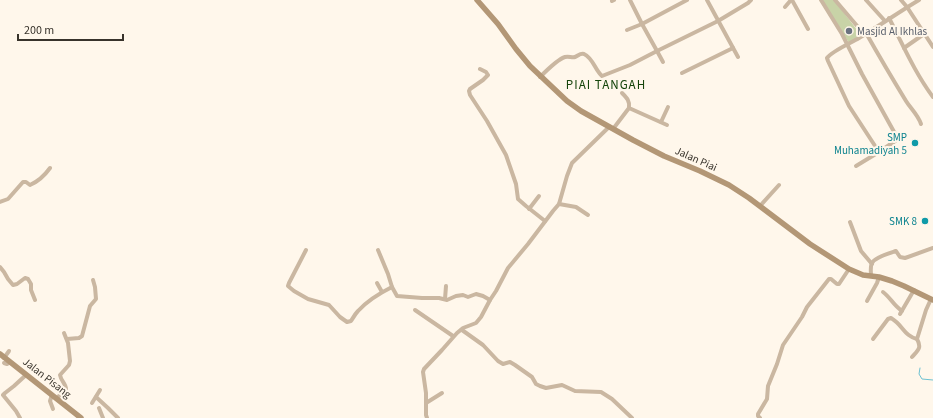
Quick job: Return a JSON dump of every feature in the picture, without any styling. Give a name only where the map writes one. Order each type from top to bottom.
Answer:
[{"type":"street","name":"Jalan Piai","points":[[477,0],[498,24],[524,60],[540,77],[573,105],[629,139],[729,185],[760,206],[810,244],[849,269],[863,275],[879,277],[892,281],[914,290],[932,300]]},
{"type":"street","points":[[630,0],[663,62]]},
{"type":"street","points":[[627,30],[642,24],[687,0]]},
{"type":"street","points":[[707,0],[738,57]]},
{"type":"street","points":[[785,7],[791,0],[808,29]]},
{"type":"street","points":[[821,0],[848,44],[868,87],[898,139],[856,166]]},
{"type":"street","points":[[835,0],[865,34],[909,106],[917,115],[921,124]]},
{"type":"street","points":[[866,0],[885,21]]},
{"type":"street","points":[[901,0],[933,47]]},
{"type":"street","points":[[879,152],[850,106],[827,58],[828,55],[920,0]]},
{"type":"street","points":[[540,77],[552,66],[566,57],[573,58],[581,54],[584,54],[591,60],[602,76],[630,65],[718,21],[748,1]]},
{"type":"street","points":[[889,18],[904,48],[933,97]]},
{"type":"street","points":[[904,48],[924,34]]},
{"type":"street","points":[[682,73],[732,48]]},
{"type":"street","points":[[480,68],[488,75],[470,89],[470,95],[480,109],[503,149],[518,189],[518,199],[545,221]]},
{"type":"street","points":[[427,418],[424,369],[453,336],[476,323],[508,268],[559,204],[572,163],[611,128],[629,108],[629,101],[622,93]]},
{"type":"street","points":[[629,108],[667,125]]},
{"type":"street","points":[[661,122],[668,108]]},
{"type":"street","points":[[0,202],[8,199],[22,182],[26,182],[30,185],[46,174],[50,168]]},
{"type":"street","points":[[760,206],[779,185]]},
{"type":"street","points":[[529,209],[539,196]]},
{"type":"street","points":[[559,204],[570,205],[578,208],[588,215]]},
{"type":"street","points":[[850,222],[861,251],[872,264]]},
{"type":"street","points":[[871,276],[873,261],[883,256],[896,251],[900,257],[905,258],[933,248]]},
{"type":"street","points":[[306,250],[288,286],[308,299],[329,305],[348,322],[351,321],[360,309],[382,292],[392,287]]},
{"type":"street","points":[[378,250],[392,287],[399,296],[447,300],[456,296],[463,295],[468,297],[476,294],[490,300]]},
{"type":"street","points":[[0,267],[13,285],[19,283],[24,278],[28,278],[35,300]]},
{"type":"street","points":[[760,418],[758,414],[767,399],[768,386],[783,345],[807,307],[830,279],[839,284],[849,269]]},
{"type":"street","points":[[867,301],[879,277]]},
{"type":"street","points":[[67,339],[79,338],[82,336],[90,306],[96,299],[93,280]]},
{"type":"street","points":[[377,283],[382,292]]},
{"type":"street","points":[[445,299],[446,286]]},
{"type":"street","points":[[883,292],[889,297],[901,313],[914,290]]},
{"type":"street","points":[[917,339],[926,310],[932,300]]},
{"type":"street","points":[[416,310],[453,336]]},
{"type":"street","points":[[873,339],[888,319],[891,318],[909,336],[917,339],[920,343],[920,347],[912,357]]},
{"type":"street","points":[[462,330],[482,345],[498,361],[503,364],[510,362],[515,365],[532,377],[536,384],[546,388],[562,385],[575,391],[601,392],[608,396],[630,418]]},
{"type":"street","points":[[53,409],[50,401],[66,389],[60,375],[69,365],[70,361],[67,339],[64,333]]},
{"type":"street","points":[[4,359],[9,351]]},
{"type":"street","name":"Jalan Pisang","points":[[4,359],[81,418]]},
{"type":"street","points":[[20,418],[3,396],[26,375]]},
{"type":"street","points":[[92,403],[100,390]]},
{"type":"street","points":[[426,403],[442,393]]},
{"type":"street","points":[[96,397],[118,418]]},
{"type":"street","points":[[99,408],[103,418]]},
{"type":"green space","points":[[822,0],[834,0],[861,35],[849,43]]},
{"type":"waterway","points":[[920,368],[919,374],[922,379],[933,380]]},
{"type":"place","name":"Masjid Al Ikhlas","points":[[849,31]]},
{"type":"place","name":"SMP Muhamadiyah 5","points":[[915,143]]},
{"type":"place","name":"SMK 8","points":[[925,221]]},
{"type":"district","name":"PIAI TANGAH","points":[[606,85]]}]
